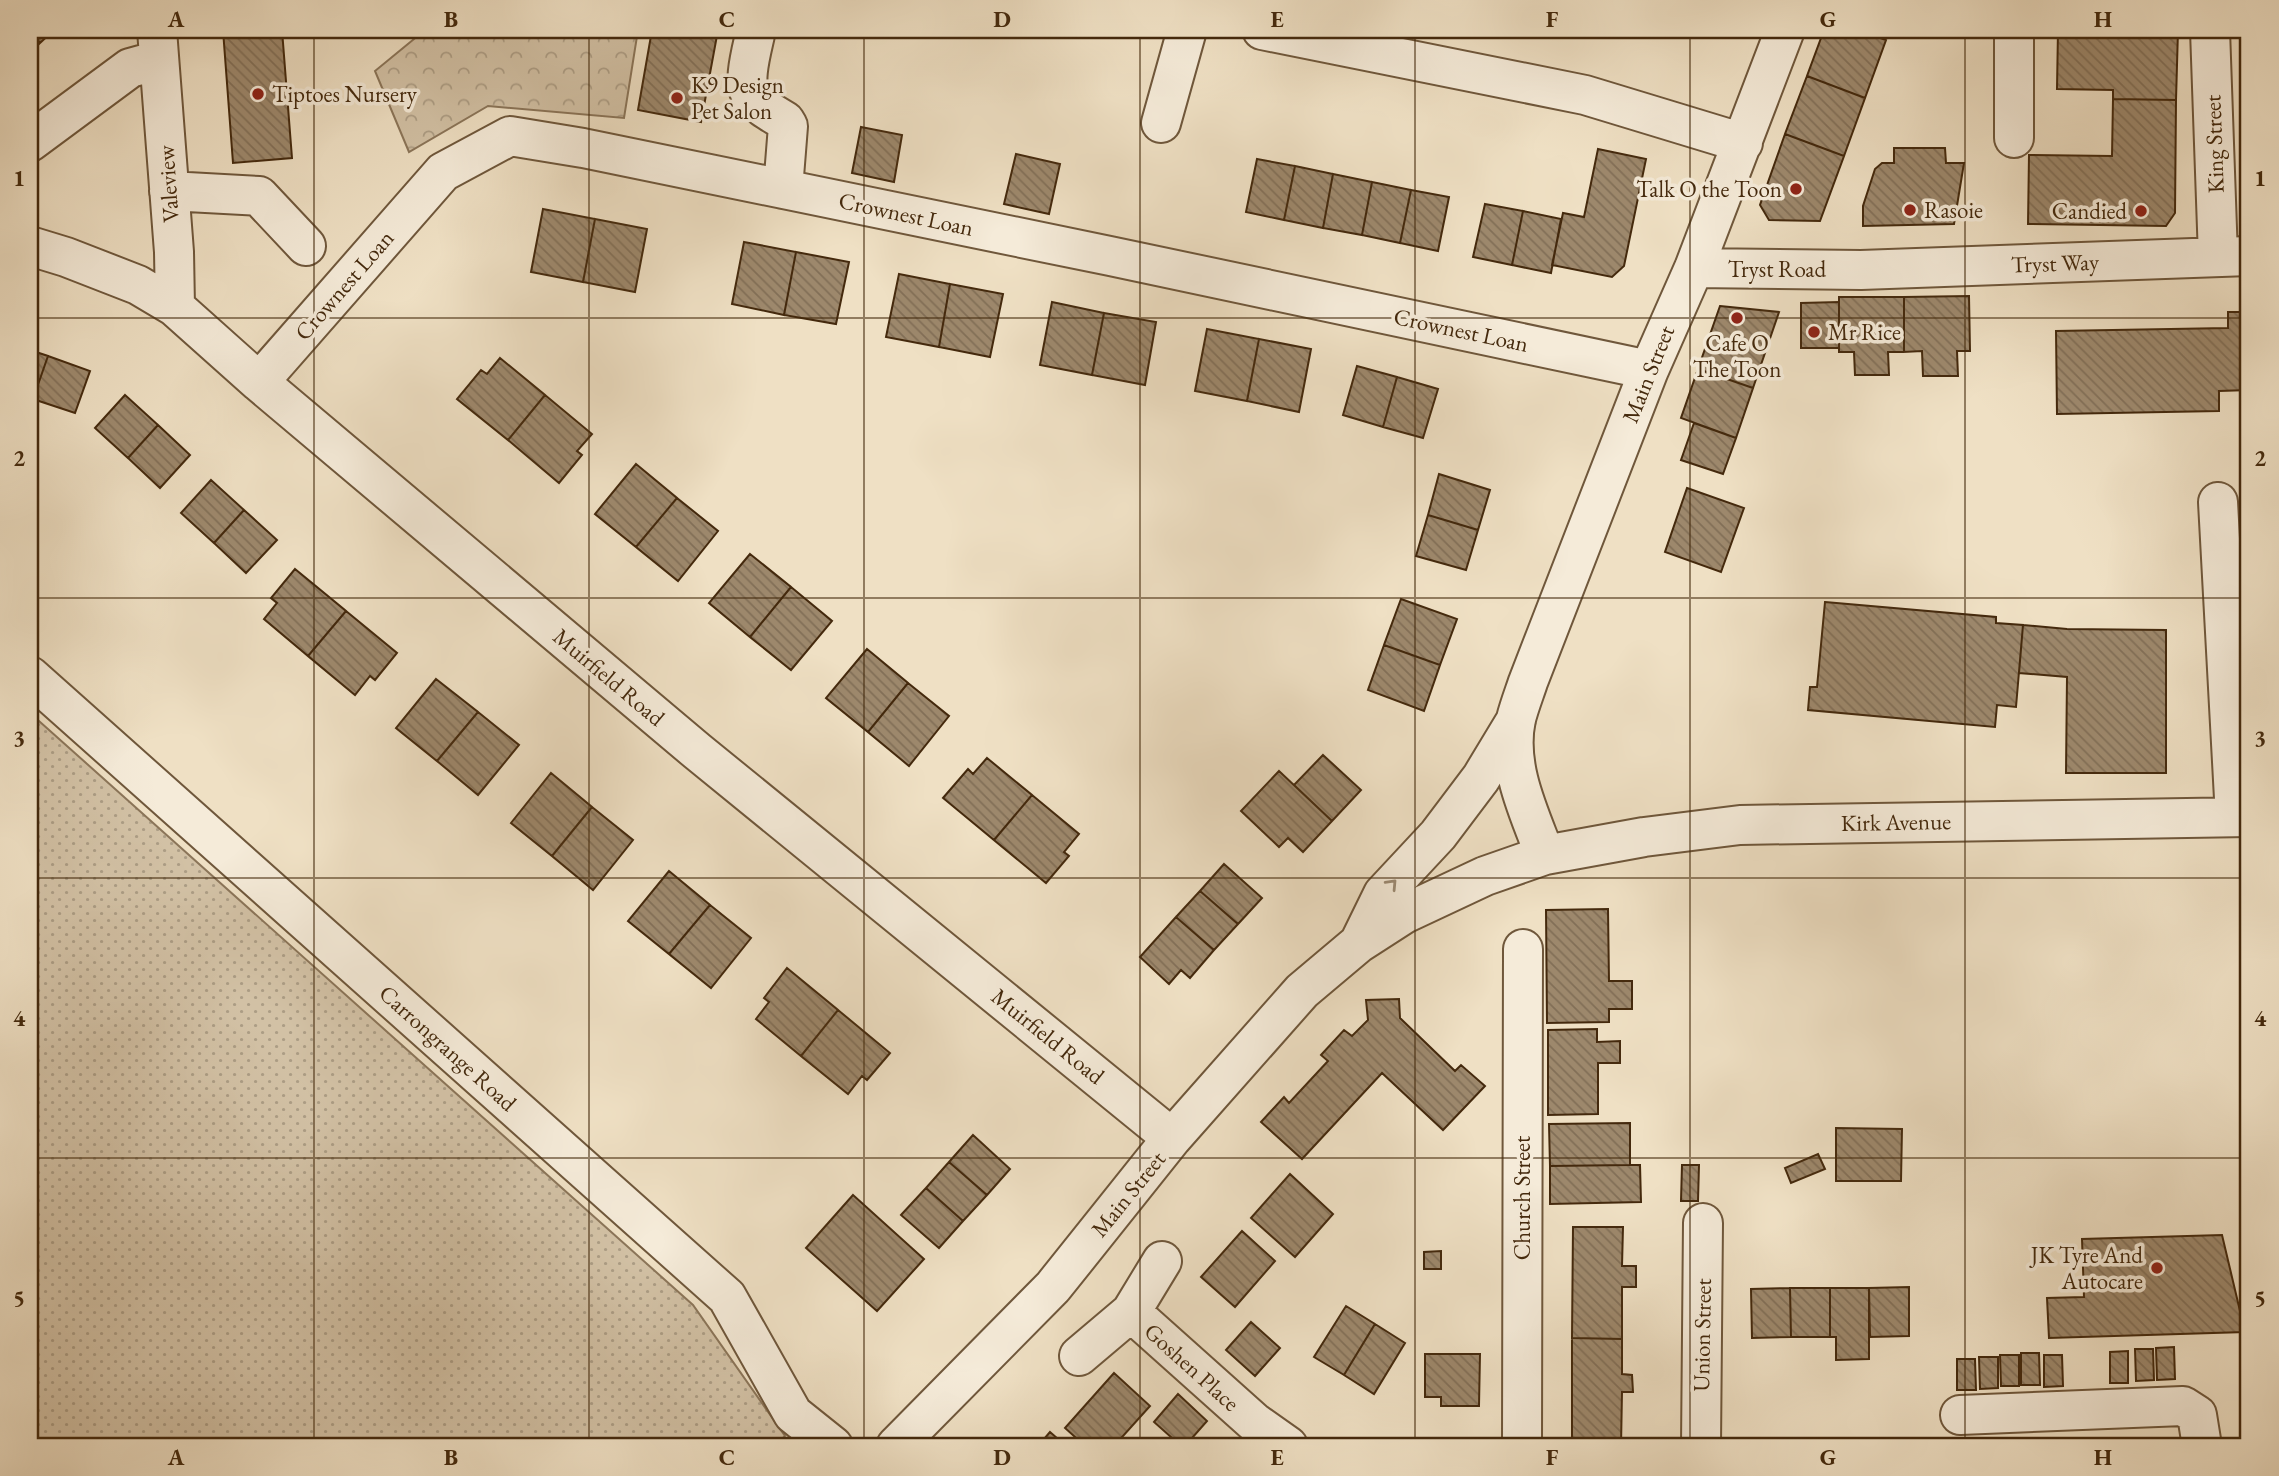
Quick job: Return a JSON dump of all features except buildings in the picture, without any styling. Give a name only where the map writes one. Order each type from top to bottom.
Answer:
[{"type":"street","points":[[756,30],[747,78],[748,92],[754,100],[785,121],[788,126],[783,189]]},
{"type":"street","points":[[1161,123],[1187,30]]},
{"type":"street","points":[[1262,30],[1585,95],[1743,143]]},
{"type":"street","name":"Main Street","points":[[1359,943],[1383,894],[1437,835],[1481,778],[1516,720],[1528,682],[1648,370],[1694,268],[1785,30]]},
{"type":"street","points":[[2014,30],[2014,138]]},
{"type":"street","name":"King Street","points":[[2210,30],[2233,257]]},
{"type":"street","name":"Valeview","points":[[30,142],[158,45]]},
{"type":"street","name":"Valeview","points":[[158,45],[174,252],[175,307]]},
{"type":"street","name":"Crownest Loan","points":[[260,382],[443,172],[510,136],[583,148],[783,189],[1648,370]]},
{"type":"street","points":[[169,191],[258,196],[306,246]]},
{"type":"street","name":"Muirfield Road","points":[[30,246],[138,285],[175,307],[697,751],[1172,1139]]},
{"type":"street","name":"Tryst Way","points":[[1861,270],[2233,257]]},
{"type":"street","name":"Tryst Road","points":[[1694,268],[1861,270]]},
{"type":"street","points":[[2218,502],[2242,817]]},
{"type":"street","name":"Carrongrange Road","points":[[30,676],[727,1297],[793,1413],[833,1446]]},
{"type":"street","name":"Main Street","points":[[896,1446],[1054,1287],[1172,1139],[1302,991],[1359,943],[1404,914],[1485,876],[1545,855],[1519,786],[1515,755],[1516,720]]},
{"type":"street","name":"Kirk Avenue","points":[[1545,855],[1644,837],[1740,825],[2242,817]]},
{"type":"street","name":"Church Street","points":[[1522,1446],[1523,949]]},
{"type":"street","name":"Union Street","points":[[1701,1446],[1703,1223]]},
{"type":"street","name":"Goshen Place","points":[[1079,1356],[1131,1312],[1162,1261]]},
{"type":"street","name":"Goshen Place","points":[[1131,1312],[1254,1422],[1288,1446]]},
{"type":"street","points":[[1960,1415],[2183,1406],[2197,1415],[2202,1446]]},
{"type":"green space","points":[[425,30],[638,30],[624,118],[488,106],[409,152],[375,71]]},
{"type":"green space","points":[[30,713],[693,1305],[785,1436],[775,1446],[30,1446]]},
{"type":"place","name":"Tiptoes Nursery","points":[[258,94]]},
{"type":"place","name":"K9 Design Pet Salon","points":[[677,98]]},
{"type":"place","name":"Talk O the Toon","points":[[1796,189]]},
{"type":"place","name":"Rasoie","points":[[1910,210]]},
{"type":"place","name":"Candied","points":[[2141,211]]},
{"type":"place","name":"Cafe O The Toon","points":[[1737,318]]},
{"type":"place","name":"Mr Rice","points":[[1814,332]]},
{"type":"place","name":"JK Tyre And Autocare","points":[[2157,1268]]}]
